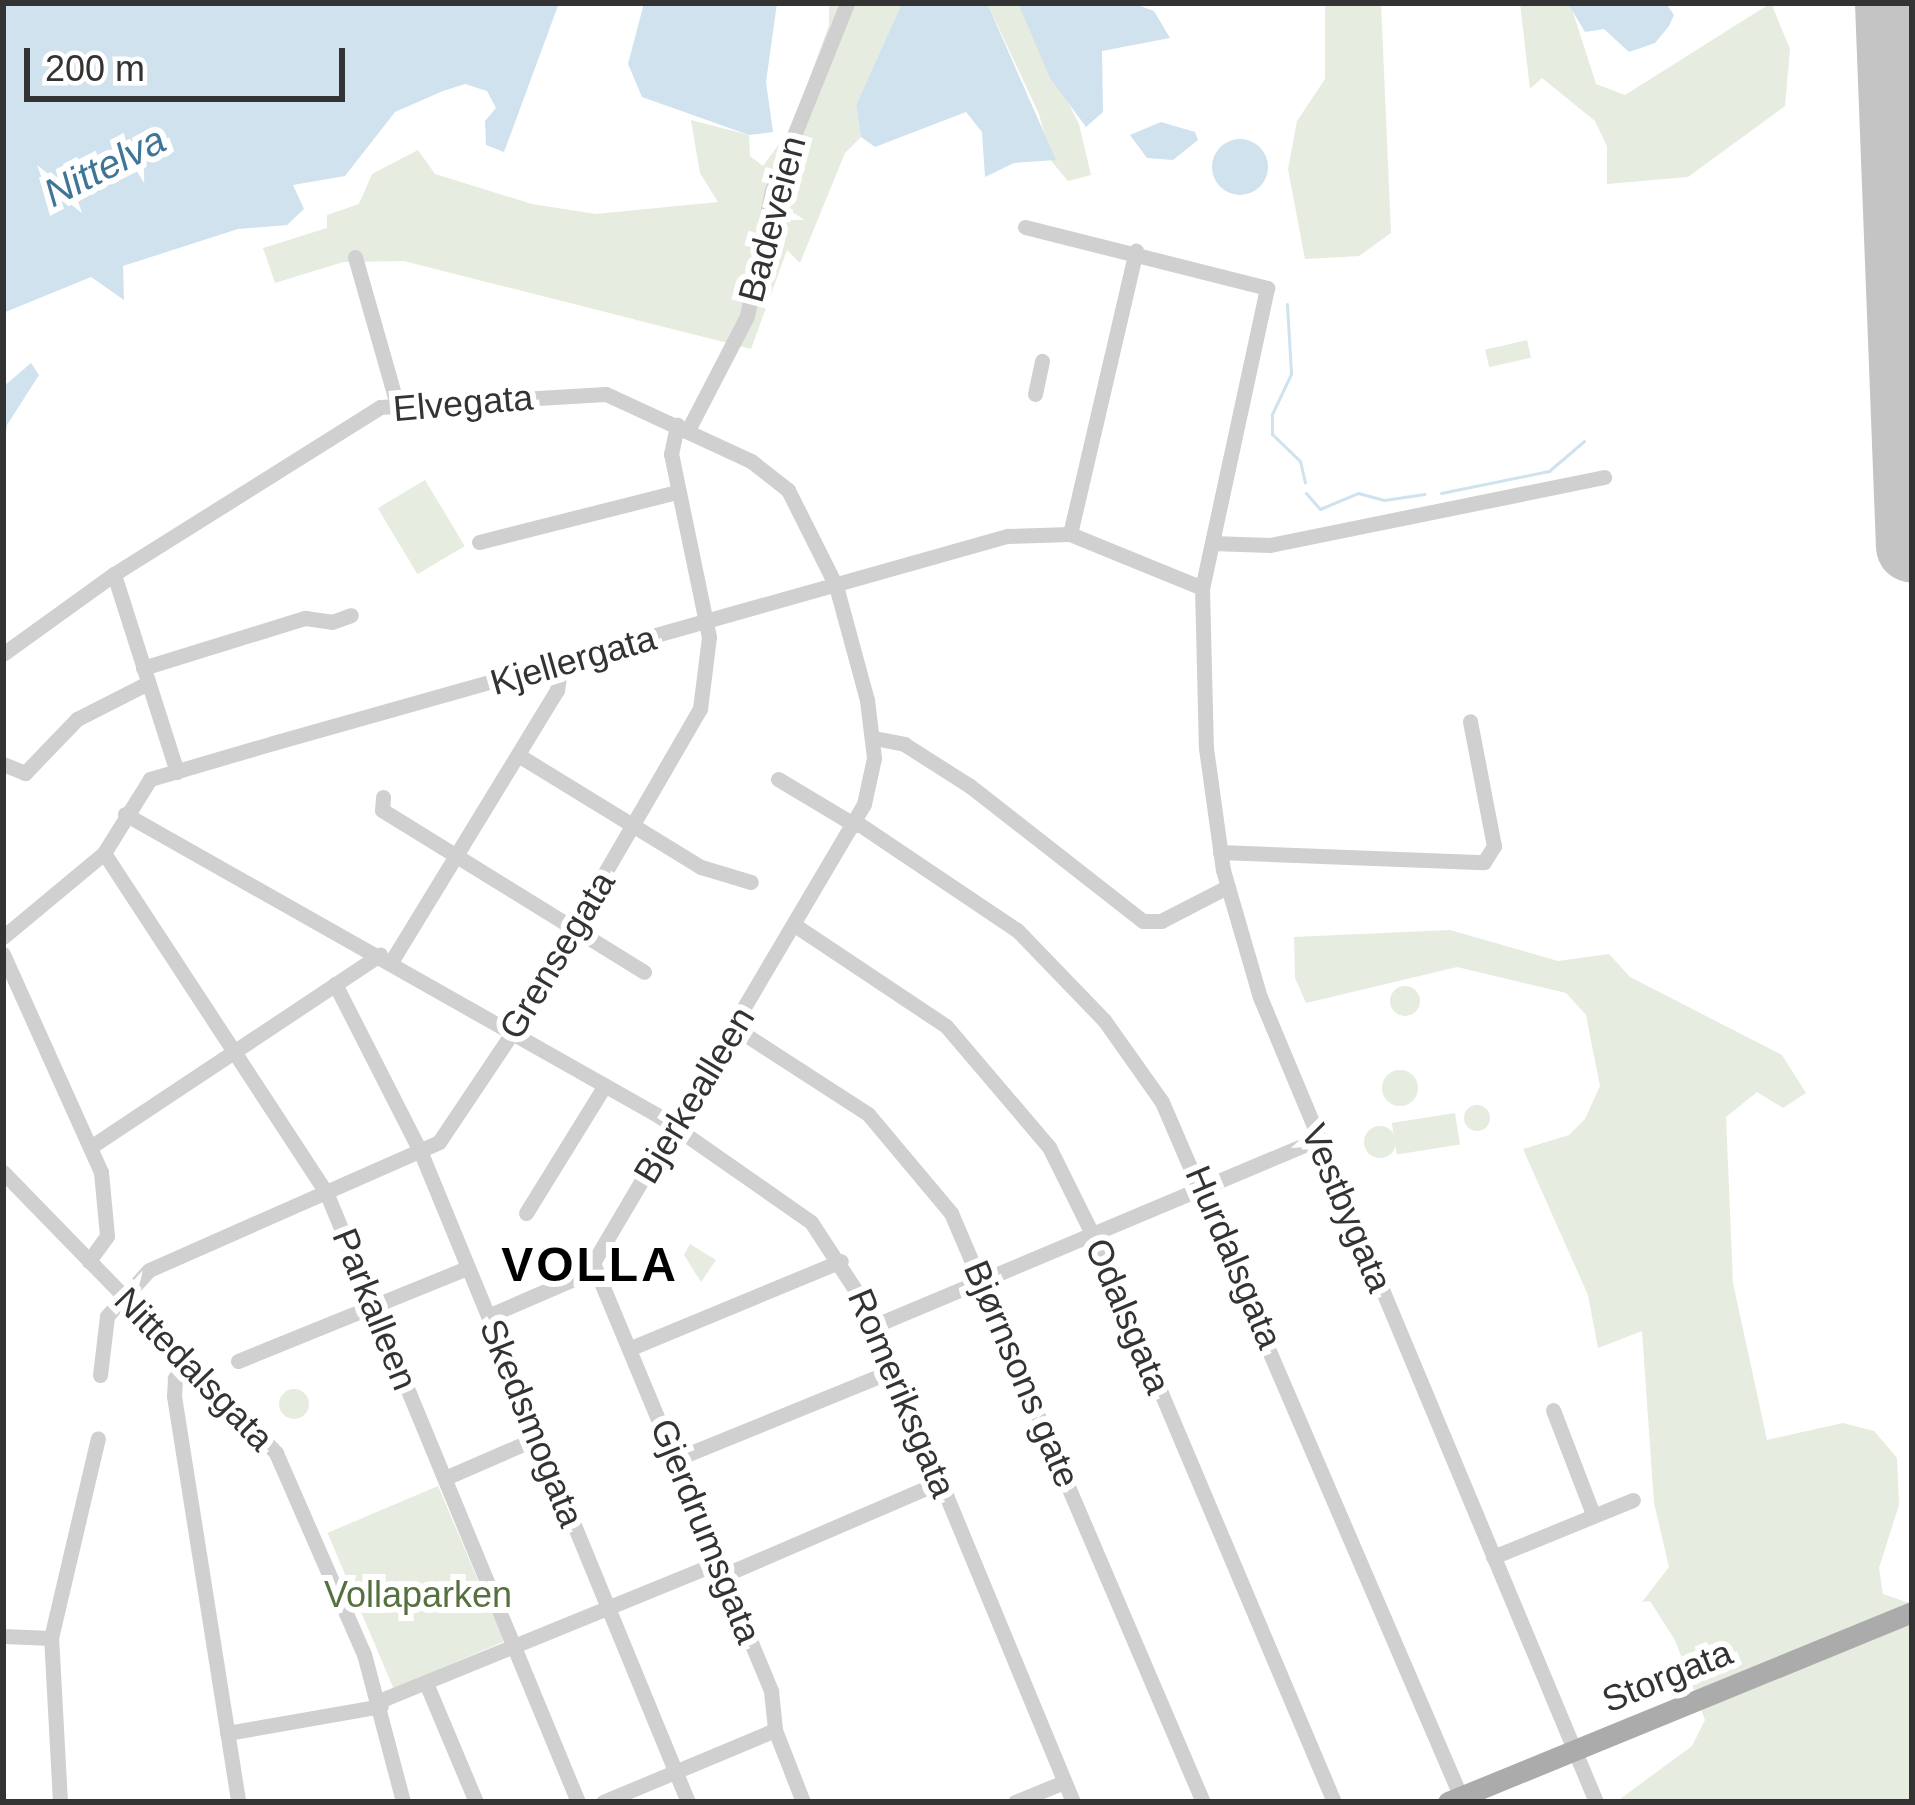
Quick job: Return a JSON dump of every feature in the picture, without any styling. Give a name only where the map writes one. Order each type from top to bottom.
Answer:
[{"type":"main road","name":"Storgata","points":[[1457,1800],[1912,1612]]},
{"type":"street","name":"Badeveien","points":[[682,427],[747,316],[772,190],[847,3]]},
{"type":"street","points":[[1025,227],[1136,250],[1070,534]]},
{"type":"street","name":"Vestbygata","points":[[1136,250],[1267,288],[1202,588],[1206,748],[1227,887],[1260,997],[1596,1802]]},
{"type":"street","points":[[376,257],[350,257],[396,401]]},
{"type":"street","points":[[1035,394],[1042,361]]},
{"type":"street","name":"Elvegata","points":[[3,654],[107,571],[396,401],[606,394],[682,427],[776,477],[836,586]]},
{"type":"street","name":"Grensegata","points":[[127,1292],[162,1261],[421,1153],[453,1128],[700,709],[709,637],[702,623],[676,492],[682,427]]},
{"type":"street","points":[[1212,543],[1270,545],[1604,477]]},
{"type":"street","points":[[479,542],[676,492]]},
{"type":"street","name":"Kjellergata","points":[[3,937],[104,853],[140,788],[177,772],[1007,536],[1070,534],[1202,588]]},
{"type":"street","points":[[107,571],[177,772]]},
{"type":"street","name":"Bjerkealleen","points":[[488,1316],[578,1277],[593,1263],[856,823],[874,738],[836,586]]},
{"type":"street","points":[[3,764],[25,773],[77,719],[145,675],[305,618],[332,622],[351,615]]},
{"type":"street","points":[[92,1146],[335,984],[386,959],[518,755],[556,690],[561,664]]},
{"type":"street","points":[[1220,852],[1484,862],[1494,845],[1470,721]]},
{"type":"street","points":[[874,738],[904,745],[970,786],[1143,921],[1161,921],[1227,887]]},
{"type":"street","points":[[518,755],[701,867],[752,882]]},
{"type":"street","points":[[778,779],[856,823]]},
{"type":"street","points":[[383,797],[382,810],[644,973]]},
{"type":"street","name":"Romeriksgata","points":[[125,814],[675,1126],[796,1208],[842,1261],[876,1324],[1073,1802]]},
{"type":"street","name":"Hurdalsgata","points":[[856,823],[984,902],[1068,978],[1148,1081],[1204,1186],[1457,1800]]},
{"type":"street","name":"Parkalleen","points":[[104,853],[326,1192],[578,1802]]},
{"type":"street","name":"Odalsgata","points":[[796,926],[901,991],[974,1052],[1037,1129],[1092,1232],[1334,1802]]},
{"type":"street","points":[[3,954],[92,1146],[107,1226],[89,1261]]},
{"type":"street","name":"Skedsmogata","points":[[335,984],[421,1153],[688,1802]]},
{"type":"street","name":"Bjørnsons gate","points":[[735,1028],[847,1098],[896,1141],[951,1213],[1203,1802]]},
{"type":"street","points":[[526,1213],[605,1085]]},
{"type":"street","points":[[876,1324],[1318,1139]]},
{"type":"street","name":"Nittedalsgata","points":[[3,1172],[89,1261],[127,1292],[283,1464],[380,1703],[403,1802]]},
{"type":"street","points":[[631,1348],[842,1261]]},
{"type":"street","name":"Gjerdrumsgata","points":[[593,1263],[778,1709],[775,1730],[803,1802]]},
{"type":"street","points":[[238,1361],[467,1268]]},
{"type":"street","points":[[100,1376],[107,1316],[127,1292]]},
{"type":"street","points":[[188,1362],[175,1378],[174,1396],[238,1802]]},
{"type":"street","points":[[676,1459],[894,1370]]},
{"type":"street","points":[[1552,1410],[1593,1514]]},
{"type":"street","points":[[59,1802],[52,1638],[98,1438]]},
{"type":"street","points":[[446,1478],[537,1438]]},
{"type":"street","points":[[227,1733],[380,1703],[607,1607],[722,1569],[940,1481]]},
{"type":"street","points":[[1493,1557],[1633,1500]]},
{"type":"street","points":[[3,1636],[52,1638]]},
{"type":"street","points":[[426,1683],[476,1802]]},
{"type":"street","points":[[602,1802],[775,1730]]},
{"type":"street","points":[[1015,1802],[1064,1781]]},
{"type":"green space","points":[[829,3],[902,3],[856,105],[861,137],[845,153],[800,263],[787,250],[751,349],[404,261],[343,262],[275,283],[263,248],[327,228],[327,215],[359,204],[372,174],[418,150],[435,174],[532,204],[596,214],[718,202],[700,173],[691,120],[749,135],[750,156],[763,166],[792,126],[829,25]]},
{"type":"green space","points":[[987,3],[1018,3],[1079,124],[1091,175],[1068,181],[1052,162],[1039,114]]},
{"type":"green space","points":[[1325,3],[1381,3],[1391,233],[1359,256],[1305,259],[1288,169],[1297,121],[1325,79]]},
{"type":"green space","points":[[1520,3],[1570,3],[1596,84],[1625,95],[1771,3],[1790,49],[1785,106],[1688,177],[1607,184],[1607,146],[1595,121],[1542,78],[1530,89]]},
{"type":"green space","points":[[1527,340],[1531,358],[1489,367],[1485,350]]},
{"type":"green space","points":[[425,480],[465,546],[418,574],[378,508]]},
{"type":"green space","points":[[1450,930],[1558,961],[1609,954],[1630,977],[1782,1055],[1806,1093],[1783,1108],[1757,1092],[1726,1117],[1733,1283],[1767,1440],[1843,1423],[1874,1431],[1897,1458],[1899,1505],[1879,1568],[1883,1594],[1912,1604],[1912,1802],[1616,1802],[1692,1746],[1705,1720],[1675,1640],[1650,1601],[1642,1602],[1669,1567],[1654,1503],[1642,1331],[1598,1348],[1588,1295],[1523,1149],[1569,1135],[1585,1119],[1600,1086],[1586,1015],[1566,993],[1457,967],[1306,1003],[1295,978],[1294,937]]},
{"type":"green space","points":[[1405,986],[1416,990],[1420,1001],[1416,1012],[1405,1016],[1394,1012],[1390,1001],[1394,990]]},
{"type":"green space","points":[[1400,1070],[1413,1075],[1418,1088],[1413,1101],[1400,1106],[1387,1101],[1382,1088],[1387,1075]]},
{"type":"green space","points":[[1477,1105],[1490,1118],[1477,1131],[1464,1118]]},
{"type":"green space","points":[[1455,1113],[1460,1145],[1397,1155],[1392,1123]]},
{"type":"green space","points":[[1380,1126],[1391,1131],[1396,1142],[1391,1153],[1380,1158],[1369,1153],[1364,1142],[1369,1131]]},
{"type":"green space","points":[[690,1244],[716,1260],[701,1282],[684,1255]]},
{"type":"green space","points":[[294,1389],[305,1393],[309,1404],[305,1415],[294,1419],[283,1415],[279,1404],[283,1393]]},
{"type":"green space","name":"Vollaparken","points":[[438,1486],[504,1642],[394,1688],[328,1533]]},
{"type":"water","name":"Nittelva","points":[[3,3],[559,3],[504,152],[486,145],[485,121],[496,108],[487,91],[465,84],[443,91],[395,112],[345,176],[293,185],[304,209],[287,225],[238,229],[123,266],[124,300],[91,277],[3,313]]},
{"type":"water","points":[[644,3],[777,3],[766,82],[773,132],[749,135],[642,97],[628,64]]},
{"type":"water","points":[[902,3],[987,3],[1056,160],[1014,163],[985,177],[982,132],[966,112],[875,147],[861,137],[856,105]]},
{"type":"water","points":[[1018,3],[1132,3],[1154,11],[1170,38],[1102,51],[1103,112],[1086,127],[1050,78]]},
{"type":"water","points":[[1666,3],[1674,15],[1669,26],[1655,43],[1629,52],[1604,29],[1585,32],[1569,5]]},
{"type":"water","points":[[1161,122],[1195,132],[1198,140],[1173,160],[1147,158],[1130,135]]},
{"type":"water","points":[[1240,139],[1260,147],[1268,167],[1260,187],[1240,195],[1220,187],[1212,167],[1220,147]]},
{"type":"water","points":[[31,363],[39,375],[7,425],[3,454],[3,387]]},
{"type":"waterway","points":[[1287,304],[1291,374],[1272,414],[1272,434],[1300,461],[1305,482]]},
{"type":"waterway","points":[[1441,493],[1549,471],[1584,441]]},
{"type":"waterway","points":[[1306,493],[1320,509],[1358,493],[1384,500],[1425,494]]},
{"type":"taxiway","points":[[1891,12],[1896,26],[1912,34]]},
{"type":"runway","points":[[1891,3],[1912,547]]},
{"type":"district","name":"VOLLA","points":[[590,1265]]}]
